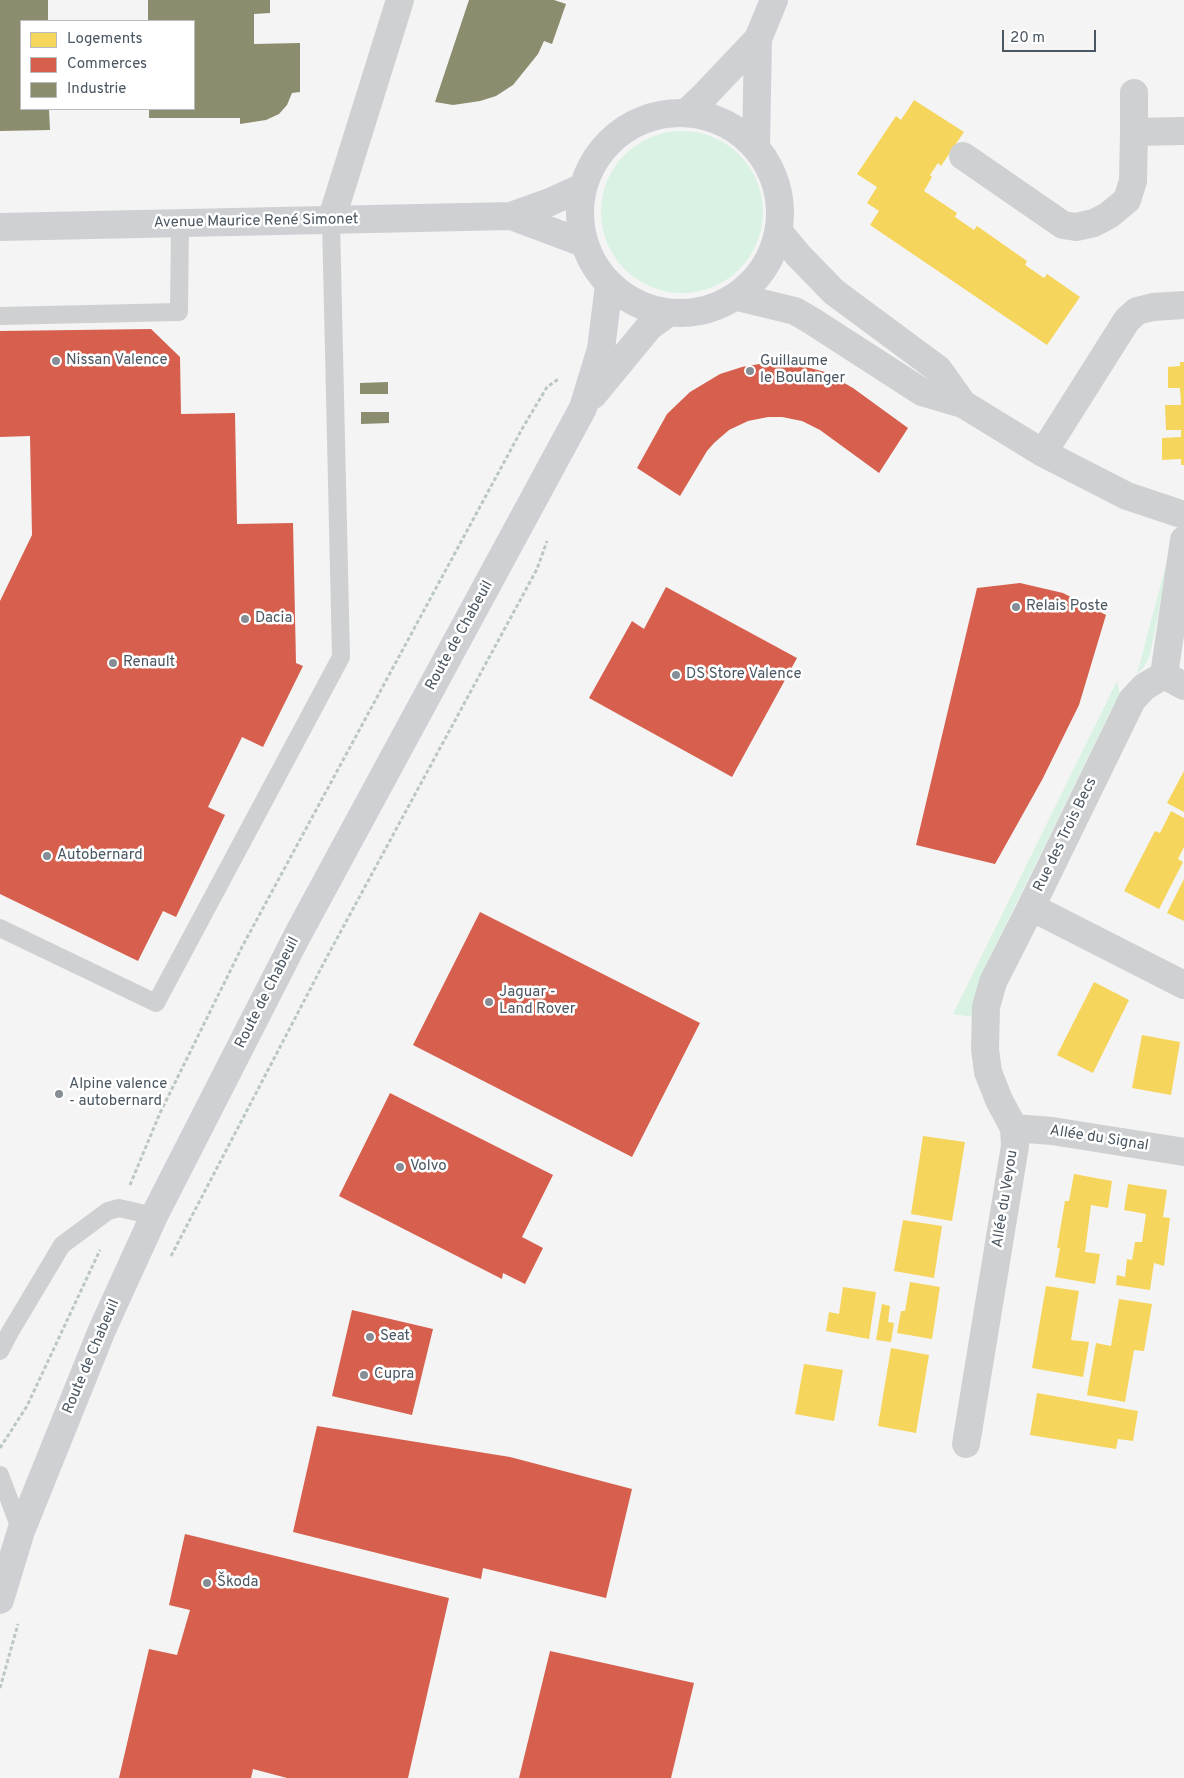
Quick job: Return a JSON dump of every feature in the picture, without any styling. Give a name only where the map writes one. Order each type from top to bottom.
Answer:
[{"type":"main road","points":[[686,112],[704,96],[758,39],[774,0]]},
{"type":"main road","points":[[756,147],[758,39]]},
{"type":"main road","points":[[686,112],[712,118],[736,130],[756,147],[772,173],[780,202],[779,232],[771,257],[757,279],[737,297],[716,308],[691,314],[667,314],[639,306],[609,285],[596,269],[584,243],[579,215],[583,187],[595,160],[604,147],[621,131],[641,120],[664,114],[686,112]]},
{"type":"main road","name":"Avenue Maurice René Simonet","points":[[0,227],[511,216],[550,202],[583,187]]},
{"type":"main road","name":"Avenue Maurice René Simonet","points":[[511,216],[584,243]]},
{"type":"main road","name":"Route de Chabeuil","points":[[0,1600],[21,1531],[102,1330],[154,1216],[297,936],[583,408],[601,350],[609,285]]},
{"type":"main road","name":"Route de Chabeuil","points":[[583,408],[649,327],[667,314]]},
{"type":"street","points":[[332,221],[400,0]]},
{"type":"street","points":[[963,156],[1063,225],[1076,227],[1094,223],[1109,215],[1127,200],[1133,181],[1134,93]]},
{"type":"street","points":[[1134,132],[1184,131]]},
{"type":"street","points":[[779,232],[798,255],[834,292],[938,369],[963,404]]},
{"type":"street","points":[[737,297],[794,312],[812,321],[922,392],[963,404],[1043,453],[1127,496],[1184,515]]},
{"type":"street","points":[[1043,453],[1127,320],[1136,311],[1153,307],[1184,305]]},
{"type":"street","points":[[1174,680],[1170,641],[1184,540]]},
{"type":"street","name":"Rue des Trois Becs","points":[[1174,680],[1144,687],[1132,700],[1031,907],[1184,985]]},
{"type":"street","name":"Allée du Veyou","points":[[966,1444],[1015,1146],[1014,1128],[999,1100],[988,1072],[985,1049],[986,1006],[993,982],[1031,907]]},
{"type":"street","name":"Allée du Signal","points":[[1014,1128],[1052,1131],[1184,1152]]},
{"type":"lane","points":[[0,928],[156,1004],[340,657],[332,221]]},
{"type":"lane","points":[[0,316],[179,312],[180,224]]},
{"type":"lane","points":[[0,1351],[62,1245],[108,1211],[120,1208],[154,1216]]},
{"type":"lane","points":[[0,1475],[21,1531]]},
{"type":"path","points":[[0,1448],[27,1406],[120,1208],[160,1113],[242,947],[522,429],[547,387],[562,376]]},
{"type":"path","points":[[169,1260],[328,955],[537,569],[549,534]]},
{"type":"path","points":[[0,1688],[19,1622]]},
{"type":"green space","points":[[690,131],[706,134],[720,140],[740,154],[750,167],[760,188],[763,212],[760,236],[750,257],[740,270],[727,280],[706,290],[674,293],[658,290],[644,284],[630,275],[619,264],[604,236],[601,204],[604,188],[610,174],[619,160],[630,149],[658,134]]},
{"type":"green space","points":[[1167,561],[1150,655],[1144,667],[1137,674]]},
{"type":"green space","points":[[1117,681],[1120,695],[986,965],[973,1017],[953,1014]]},
{"type":"building: Logements","points":[[914,100],[964,132],[941,166],[938,163],[930,175],[932,177],[924,191],[957,213],[955,217],[974,230],[977,226],[1027,261],[1025,265],[1044,278],[1047,274],[1080,297],[1047,345],[870,225],[879,211],[867,203],[877,187],[857,174],[896,116],[901,120]]},
{"type":"building: Logements","points":[[1180,362],[1184,362],[1184,465],[1181,465],[1181,459],[1162,460],[1162,438],[1181,437],[1181,430],[1166,430],[1165,405],[1181,405],[1180,388],[1168,388],[1168,367],[1180,366]]},
{"type":"building: Logements","points":[[1184,771],[1184,812],[1167,803]]},
{"type":"building: Logements","points":[[1171,811],[1184,818],[1184,847],[1178,859],[1183,862],[1159,909],[1124,891],[1155,831],[1160,833]]},
{"type":"building: Logements","points":[[1184,879],[1184,921],[1167,913]]},
{"type":"building: Logements","points":[[1094,982],[1129,1000],[1093,1073],[1057,1055]]},
{"type":"building: Logements","points":[[1142,1035],[1180,1042],[1171,1095],[1132,1088]]},
{"type":"building: Logements","points":[[923,1136],[965,1142],[952,1221],[911,1214]]},
{"type":"building: Logements","points":[[1074,1174],[1112,1181],[1108,1208],[1091,1205],[1085,1252],[1100,1254],[1095,1284],[1055,1277],[1060,1248],[1057,1248],[1065,1201],[1069,1201]]},
{"type":"building: Logements","points":[[1128,1184],[1167,1190],[1163,1217],[1170,1218],[1164,1266],[1154,1263],[1150,1290],[1116,1285],[1117,1275],[1125,1277],[1127,1259],[1132,1260],[1135,1242],[1142,1242],[1146,1214],[1124,1210]]},
{"type":"building: Logements","points":[[903,1220],[942,1226],[934,1278],[894,1271]]},
{"type":"building: Logements","points":[[910,1282],[940,1287],[932,1339],[897,1333],[901,1311],[905,1311]]},
{"type":"building: Logements","points":[[1046,1286],[1079,1291],[1071,1340],[1089,1342],[1083,1377],[1032,1368]]},
{"type":"building: Logements","points":[[843,1287],[876,1292],[869,1339],[826,1331],[829,1312],[839,1314]]},
{"type":"building: Logements","points":[[1119,1299],[1152,1304],[1144,1351],[1134,1350],[1125,1402],[1087,1395],[1096,1343],[1111,1346]]},
{"type":"building: Logements","points":[[882,1304],[890,1306],[888,1322],[894,1323],[891,1342],[876,1340]]},
{"type":"building: Logements","points":[[891,1348],[929,1355],[916,1433],[878,1426]]},
{"type":"building: Logements","points":[[804,1364],[843,1370],[834,1421],[795,1414]]},
{"type":"building: Logements","points":[[1037,1393],[1138,1411],[1133,1441],[1118,1439],[1116,1449],[1030,1435]]},
{"type":"building: Commerces","points":[[151,329],[180,357],[181,414],[235,413],[237,524],[293,523],[296,663],[303,666],[263,747],[242,737],[208,807],[225,815],[176,917],[163,911],[138,961],[0,894],[0,601],[32,535],[30,436],[0,437],[0,331]]},
{"type":"building: Commerces","points":[[765,363],[795,364],[825,372],[853,388],[908,428],[879,473],[820,430],[802,421],[782,417],[768,417],[748,421],[729,430],[707,451],[680,496],[637,468],[667,414],[690,392],[720,374],[742,367]]},
{"type":"building: Commerces","points":[[1020,583],[1063,593],[1106,615],[1079,705],[1042,780],[995,864],[916,845],[977,588]]},
{"type":"building: Commerces","points":[[666,587],[797,658],[732,777],[589,698],[632,621],[644,629]]},
{"type":"building: Commerces","points":[[480,912],[700,1023],[632,1157],[413,1045]]},
{"type":"building: Commerces","points":[[390,1093],[553,1175],[522,1237],[543,1248],[525,1284],[503,1273],[502,1279],[339,1196]]},
{"type":"building: Commerces","points":[[352,1310],[433,1329],[412,1415],[332,1396]]},
{"type":"building: Commerces","points":[[317,1426],[510,1457],[632,1489],[606,1598],[483,1568],[481,1579],[293,1532]]},
{"type":"building: Commerces","points":[[185,1534],[449,1598],[408,1778],[287,1778],[253,1769],[251,1778],[119,1778],[149,1649],[177,1655],[190,1610],[169,1605]]},
{"type":"building: Commerces","points":[[550,1651],[694,1683],[671,1778],[519,1778]]},
{"type":"building: Industrie","points":[[0,0],[48,0],[48,20],[20,20],[20,110],[49,110],[50,130],[0,131]]},
{"type":"building: Industrie","points":[[148,0],[270,0],[270,13],[254,14],[254,44],[300,43],[300,92],[292,93],[287,105],[279,114],[266,120],[240,124],[240,118],[149,118],[149,110],[195,110],[195,20],[148,20]]},
{"type":"building: Industrie","points":[[469,0],[554,0],[566,4],[552,44],[544,41],[538,54],[513,85],[496,96],[480,101],[453,105],[435,102]]},
{"type":"building: Industrie","points":[[388,382],[388,394],[360,394],[360,383]]},
{"type":"building: Industrie","points":[[361,412],[389,412],[389,423],[361,424]]},
{"type":"place","name":"Nissan Valence","points":[[56,361]]},
{"type":"place","name":"Guillaume le Boulanger","points":[[750,371]]},
{"type":"place","name":"Relais Poste","points":[[1016,607]]},
{"type":"place","name":"Dacia","points":[[245,619]]},
{"type":"place","name":"Renault","points":[[113,663]]},
{"type":"place","name":"DS Store Valence","points":[[676,675]]},
{"type":"place","name":"Autobernard","points":[[47,856]]},
{"type":"place","name":"Jaguar - Land Rover","points":[[489,1002]]},
{"type":"place","name":"Alpine valence - autobernard","points":[[59,1094]]},
{"type":"place","name":"Volvo","points":[[400,1167]]},
{"type":"place","name":"Seat","points":[[370,1337]]},
{"type":"place","name":"Cupra","points":[[364,1375]]},
{"type":"place","name":"Škoda","points":[[207,1583]]}]
